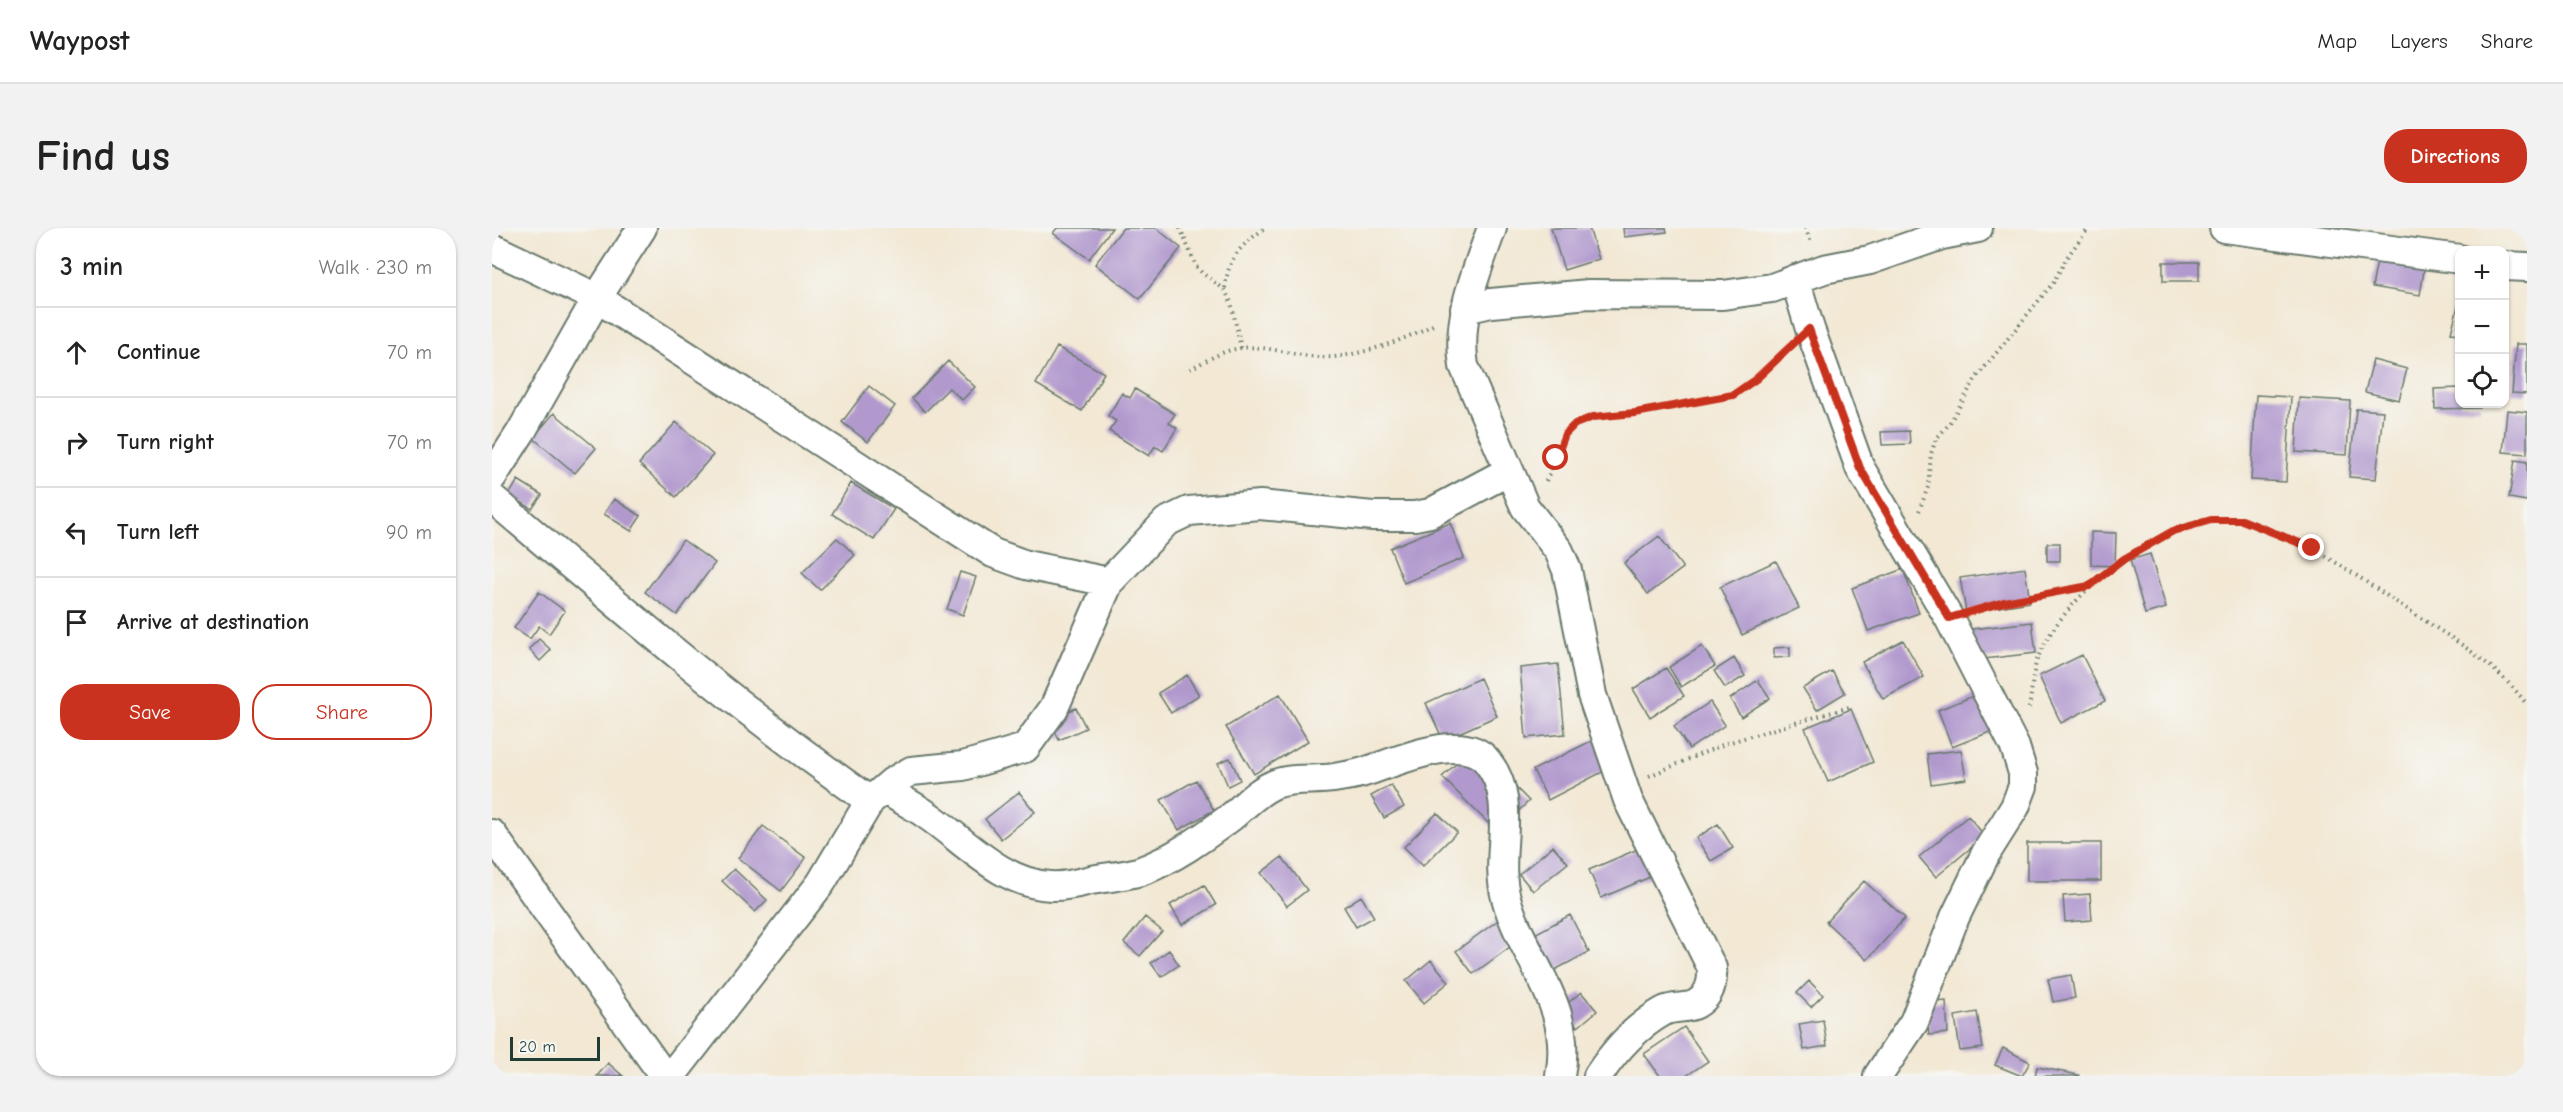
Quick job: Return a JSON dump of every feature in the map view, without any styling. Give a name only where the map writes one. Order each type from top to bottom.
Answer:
[{"type":"street","points":[[492,477],[597,298],[642,228]]},
{"type":"street","points":[[1465,309],[1491,303],[1589,294],[1723,295],[1772,288],[1824,269],[1904,250],[1942,235],[1978,228]]},
{"type":"street","points":[[2224,228],[2455,258]]},
{"type":"street","points":[[1487,233],[1465,309],[1461,344],[1464,366],[1525,507],[1559,551],[1567,570],[1592,695],[1624,787],[1712,968],[1713,982],[1708,992],[1696,1004],[1663,1012],[1627,1039],[1613,1053],[1598,1076]]},
{"type":"street","points":[[492,248],[597,298],[993,554],[1026,565],[1109,582]]},
{"type":"street","points":[[2509,266],[2527,267]]},
{"type":"street","points":[[1795,279],[1809,329],[1860,468],[1949,618],[2018,753],[2023,786],[2015,807],[1986,853],[1955,917],[1914,1022],[1878,1076]]},
{"type":"street","points":[[671,1076],[821,883],[877,795],[910,771],[963,766],[1025,748],[1054,708],[1109,582],[1166,522],[1189,512],[1260,504],[1373,516],[1415,516],[1430,513],[1509,471]]},
{"type":"street","points":[[492,498],[697,671],[788,743],[877,795],[926,814],[999,868],[1026,882],[1052,886],[1141,871],[1189,846],[1232,816],[1262,790],[1277,783],[1322,780],[1362,773],[1404,758],[1442,749],[1463,748],[1475,751],[1486,759],[1495,772],[1504,799],[1506,824],[1501,859],[1505,895],[1516,929],[1558,1011],[1563,1037],[1560,1076]]},
{"type":"street","points":[[492,834],[664,1076]]},
{"type":"path","points":[[1180,228],[1196,266],[1224,289],[1231,302],[1241,348]]},
{"type":"path","points":[[1224,289],[1227,267],[1232,258],[1265,228]]},
{"type":"path","points":[[1905,542],[1928,486],[1931,454],[1936,439],[1949,424],[1976,378],[2053,283],[2067,257],[2089,228]]},
{"type":"path","points":[[1190,369],[1218,355],[1241,348],[1294,356],[1332,357],[1378,348],[1465,309]]},
{"type":"path","points":[[1541,528],[1544,488],[1565,434],[1575,424],[1593,417],[1635,413],[1733,395],[1756,379],[1809,329]]},
{"type":"path","points":[[2028,713],[2038,656],[2057,622],[2089,586],[2124,559],[2173,531],[2211,520],[2242,520],[2312,548],[2468,649],[2514,687],[2527,705]]},
{"type":"path","points":[[1949,618],[2004,602],[2089,586]]},
{"type":"path","points":[[1624,787],[1727,743],[1853,706]]},
{"type":"building","points":[[1057,228],[1112,228],[1089,259],[1053,233]]},
{"type":"building","points":[[1123,228],[1156,228],[1181,248],[1140,299],[1095,264]]},
{"type":"building","points":[[1551,228],[1589,228],[1599,259],[1564,270]]},
{"type":"building","points":[[1623,228],[1666,228],[1667,232],[1624,237]]},
{"type":"building","points":[[2378,256],[2425,264],[2420,295],[2372,287]]},
{"type":"building","points":[[2163,262],[2199,262],[2199,281],[2163,281]]},
{"type":"building","points":[[2455,318],[2455,333],[2451,333]]},
{"type":"building","points":[[2516,344],[2527,344],[2527,394],[2512,393]]},
{"type":"building","points":[[1057,347],[1104,373],[1082,411],[1036,384]]},
{"type":"building","points":[[2373,360],[2407,369],[2399,400],[2365,392]]},
{"type":"building","points":[[948,361],[975,387],[962,400],[949,388],[925,412],[912,398]]},
{"type":"building","points":[[869,386],[895,406],[868,442],[842,422]]},
{"type":"building","points":[[2455,388],[2455,408],[2480,408],[2435,409],[2434,389]]},
{"type":"building","points":[[1135,389],[1175,414],[1169,423],[1177,428],[1163,451],[1155,446],[1149,456],[1109,431],[1116,421],[1108,416],[1122,393],[1130,398]]},
{"type":"building","points":[[2256,395],[2291,397],[2286,482],[2251,480]]},
{"type":"building","points":[[2299,398],[2350,401],[2347,455],[2296,452]]},
{"type":"building","points":[[2356,409],[2383,411],[2376,479],[2349,477]]},
{"type":"building","points":[[2507,410],[2527,412],[2527,454],[2503,452]]},
{"type":"building","points":[[554,413],[596,448],[575,473],[533,438]]},
{"type":"building","points":[[676,422],[713,455],[676,497],[639,464]]},
{"type":"building","points":[[1909,431],[1910,444],[1882,445],[1881,432]]},
{"type":"building","points":[[2515,460],[2527,462],[2527,501],[2509,498]]},
{"type":"building","points":[[518,480],[542,495],[532,509],[509,495]]},
{"type":"building","points":[[851,483],[894,509],[874,540],[832,514]]},
{"type":"building","points":[[614,499],[641,516],[631,531],[604,514]]},
{"type":"building","points":[[1450,523],[1464,558],[1404,583],[1390,548]]},
{"type":"building","points":[[2091,532],[2116,533],[2115,566],[2091,565]]},
{"type":"building","points":[[1659,536],[1683,568],[1648,594],[1624,563]]},
{"type":"building","points":[[837,538],[855,555],[820,590],[802,573]]},
{"type":"building","points":[[683,540],[715,563],[677,615],[645,592]]},
{"type":"building","points":[[2047,543],[2060,543],[2060,561],[2047,561]]},
{"type":"building","points":[[2150,554],[2166,608],[2145,614],[2130,560]]},
{"type":"building","points":[[1776,561],[1799,608],[1742,635],[1720,587]]},
{"type":"building","points":[[2025,568],[2030,602],[1966,612],[1960,578]]},
{"type":"building","points":[[1903,569],[1919,613],[1868,631],[1852,588]]},
{"type":"building","points":[[960,572],[976,577],[963,615],[947,609]]},
{"type":"building","points":[[539,592],[565,611],[549,634],[539,626],[530,639],[514,628]]},
{"type":"building","points":[[2032,622],[2036,653],[1975,660],[1972,629]]},
{"type":"building","points":[[539,639],[551,650],[540,661],[529,649]]},
{"type":"building","points":[[1903,640],[1924,677],[1883,699],[1862,662]]},
{"type":"building","points":[[1702,646],[1715,666],[1681,687],[1669,667]]},
{"type":"building","points":[[1790,647],[1790,657],[1774,658],[1774,648]]},
{"type":"building","points":[[2082,655],[2105,701],[2061,723],[2039,676]]},
{"type":"building","points":[[1734,658],[1745,676],[1725,688],[1714,671]]},
{"type":"building","points":[[1558,664],[1565,734],[1526,738],[1520,668]]},
{"type":"building","points":[[1666,668],[1684,696],[1650,717],[1633,689]]},
{"type":"building","points":[[1832,671],[1845,693],[1817,710],[1803,688]]},
{"type":"building","points":[[1187,675],[1199,695],[1171,713],[1158,693]]},
{"type":"building","points":[[1480,678],[1497,716],[1443,740],[1426,703]]},
{"type":"building","points":[[1758,680],[1770,698],[1741,717],[1730,699]]},
{"type":"building","points":[[1981,693],[1995,730],[1952,747],[1938,710]]},
{"type":"building","points":[[1280,694],[1308,741],[1254,774],[1226,727]]},
{"type":"building","points":[[1710,702],[1725,725],[1689,749],[1674,726]]},
{"type":"building","points":[[1076,708],[1086,728],[1059,740],[1050,720]]},
{"type":"building","points":[[1851,709],[1873,762],[1828,782],[1805,728]]},
{"type":"building","points":[[1601,736],[1616,765],[1548,800],[1533,770]]},
{"type":"building","points":[[1475,746],[1529,801],[1497,832],[1442,777]]},
{"type":"building","points":[[1961,750],[1966,779],[1931,784],[1927,754]]},
{"type":"building","points":[[1230,758],[1240,780],[1228,786],[1218,763]]},
{"type":"building","points":[[1196,780],[1214,810],[1179,830],[1161,800]]},
{"type":"building","points":[[1391,785],[1404,807],[1384,818],[1371,796]]},
{"type":"building","points":[[1019,792],[1035,812],[1001,839],[985,819]]},
{"type":"building","points":[[1437,813],[1457,832],[1423,866],[1404,847]]},
{"type":"building","points":[[1968,816],[1985,836],[1936,877],[1919,857]]},
{"type":"building","points":[[1718,824],[1733,848],[1711,861],[1696,838]]},
{"type":"building","points":[[763,826],[806,858],[781,891],[738,858]]},
{"type":"building","points":[[2027,843],[2101,843],[2101,881],[2027,881]]},
{"type":"building","points":[[1553,846],[1568,863],[1533,891],[1519,874]]},
{"type":"building","points":[[1645,846],[1657,874],[1601,898],[1589,870]]},
{"type":"building","points":[[1282,857],[1307,890],[1287,906],[1261,873]]},
{"type":"building","points":[[734,869],[767,900],[755,912],[722,881]]},
{"type":"building","points":[[1864,881],[1905,918],[1867,960],[1826,922]]},
{"type":"building","points":[[1204,885],[1216,905],[1182,925],[1170,905]]},
{"type":"building","points":[[2090,894],[2092,920],[2065,922],[2063,896]]},
{"type":"building","points":[[1361,896],[1374,917],[1356,927],[1344,907]]},
{"type":"building","points":[[1570,915],[1589,952],[1549,973],[1529,937]]},
{"type":"building","points":[[1145,917],[1162,931],[1140,956],[1124,943]]},
{"type":"building","points":[[1497,921],[1514,944],[1473,974],[1456,951]]},
{"type":"building","points":[[1169,950],[1179,965],[1161,977],[1151,963]]},
{"type":"building","points":[[1431,960],[1449,982],[1424,1003],[1406,981]]},
{"type":"building","points":[[2071,975],[2075,998],[2053,1002],[2048,979]]},
{"type":"building","points":[[1809,981],[1823,995],[1811,1007],[1797,993]]},
{"type":"building","points":[[1581,992],[1597,1011],[1578,1027],[1562,1008]]},
{"type":"building","points":[[1946,1001],[1948,1033],[1929,1035],[1926,1003]]},
{"type":"building","points":[[1977,1012],[1983,1048],[1960,1051],[1955,1016]]},
{"type":"building","points":[[1823,1020],[1827,1046],[1804,1050],[1799,1024]]},
{"type":"building","points":[[1684,1027],[1708,1061],[1686,1076],[1660,1076],[1644,1054]]},
{"type":"building","points":[[2003,1048],[2030,1062],[2022,1076],[1995,1065]]},
{"type":"building","points":[[608,1063],[623,1076],[597,1076]]},
{"type":"building","points":[[2037,1067],[2079,1075],[2079,1076],[2035,1076]]},
{"type":"route","points":[[1556,458],[1565,434],[1575,424],[1593,417],[1635,413],[1733,395],[1756,379],[1809,329],[1860,468],[1877,501],[1905,542],[1949,618],[2004,602],[2089,586],[2124,559],[2173,531],[2211,520],[2242,520],[2312,548]]}]
